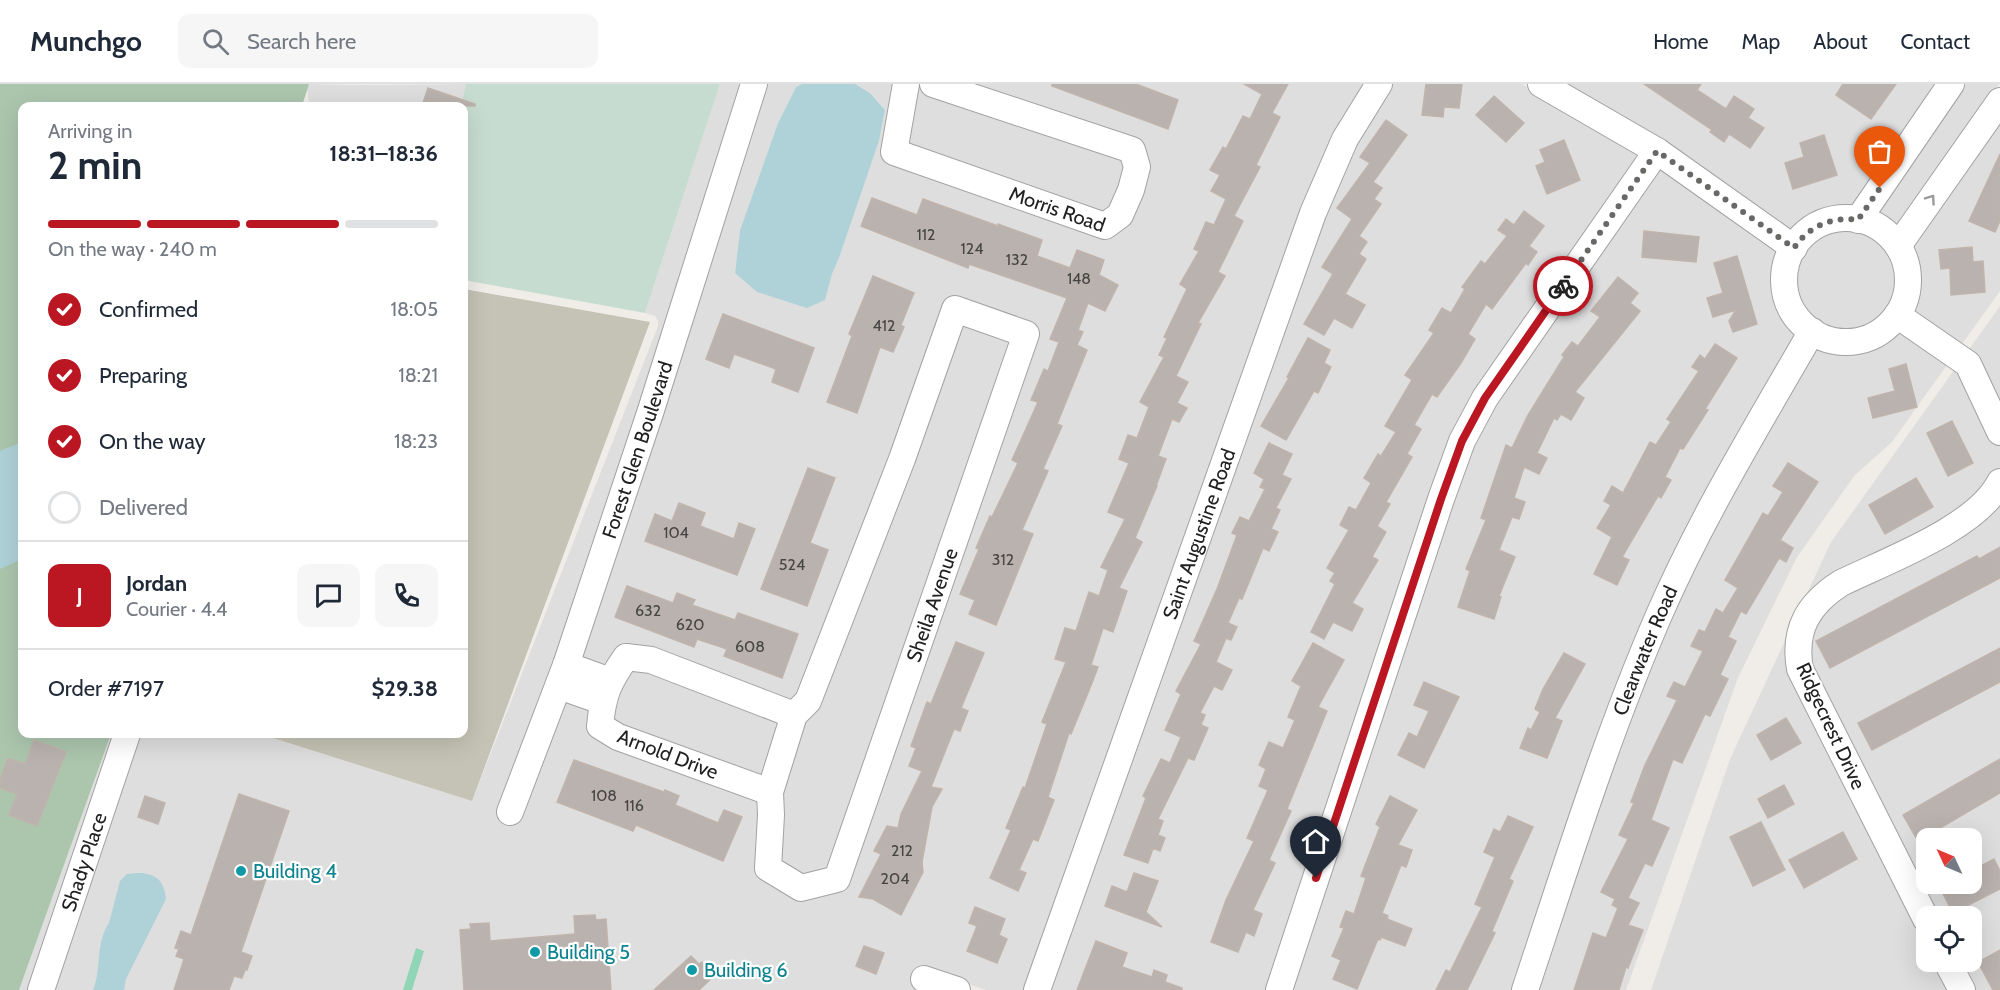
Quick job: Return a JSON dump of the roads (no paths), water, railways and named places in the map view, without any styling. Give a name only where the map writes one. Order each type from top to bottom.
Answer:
[{"type":"street","name":"Forest Glen Boulevard","points":[[510,812],[562,675],[651,410],[754,84]]},
{"type":"street","name":"Morris Road","points":[[906,84],[894,152],[1105,226],[1120,215],[1131,190],[1137,167],[1132,150],[933,84]]},
{"type":"street","name":"Saint Augustine Road","points":[[1037,990],[1313,213],[1345,139],[1378,84]]},
{"type":"street","points":[[1541,84],[1657,151],[1794,248]]},
{"type":"street","points":[[1858,220],[1951,84]]},
{"type":"street","points":[[1898,246],[2000,101]]},
{"type":"street","points":[[1279,990],[1437,510],[1462,441],[1485,398],[1657,151]]},
{"type":"street","points":[[1844,219],[1872,224],[1884,231],[1898,246],[1905,261],[1908,277],[1904,300],[1897,315],[1878,333],[1854,342],[1836,341],[1812,332],[1794,314],[1787,297],[1785,272],[1794,248],[1803,237],[1822,224],[1844,219]]},
{"type":"street","name":"Sheila Avenue","points":[[955,309],[1026,334],[837,879],[801,888],[768,868],[770,792],[794,715],[808,701],[902,459],[955,309]]},
{"type":"street","points":[[1897,315],[1968,364],[2000,432]]},
{"type":"street","name":"Clearwater Road","points":[[1525,990],[1607,742],[1659,614],[1709,511],[1812,332]]},
{"type":"street","name":"Ridgecrest Drive","points":[[1919,906],[1800,669],[1798,641],[1810,611],[1826,593],[1841,583],[1954,528],[1984,504],[2000,482]]},
{"type":"street","points":[[562,675],[606,691],[626,657],[651,660],[794,715]]},
{"type":"street","name":"Arnold Drive","points":[[606,691],[600,726],[618,737],[770,792]]},
{"type":"street","name":"Shady Place","points":[[41,990],[126,738]]},
{"type":"street","points":[[1952,972],[1962,990]]},
{"type":"street","points":[[924,979],[957,990]]},
{"type":"water","points":[[802,84],[855,84],[870,93],[885,110],[879,141],[825,300],[807,308],[757,292],[735,273],[740,230],[778,123],[796,87]]},
{"type":"water","points":[[18,444],[18,561],[0,569],[0,451]]},
{"type":"water","points":[[127,874],[149,874],[158,879],[166,899],[126,979],[124,990],[93,990],[100,947],[120,881]]},
{"type":"place","name":"Building 4","points":[[241,871]]},
{"type":"place","name":"Building 5","points":[[535,952]]},
{"type":"place","name":"Building 6","points":[[692,970]]}]
